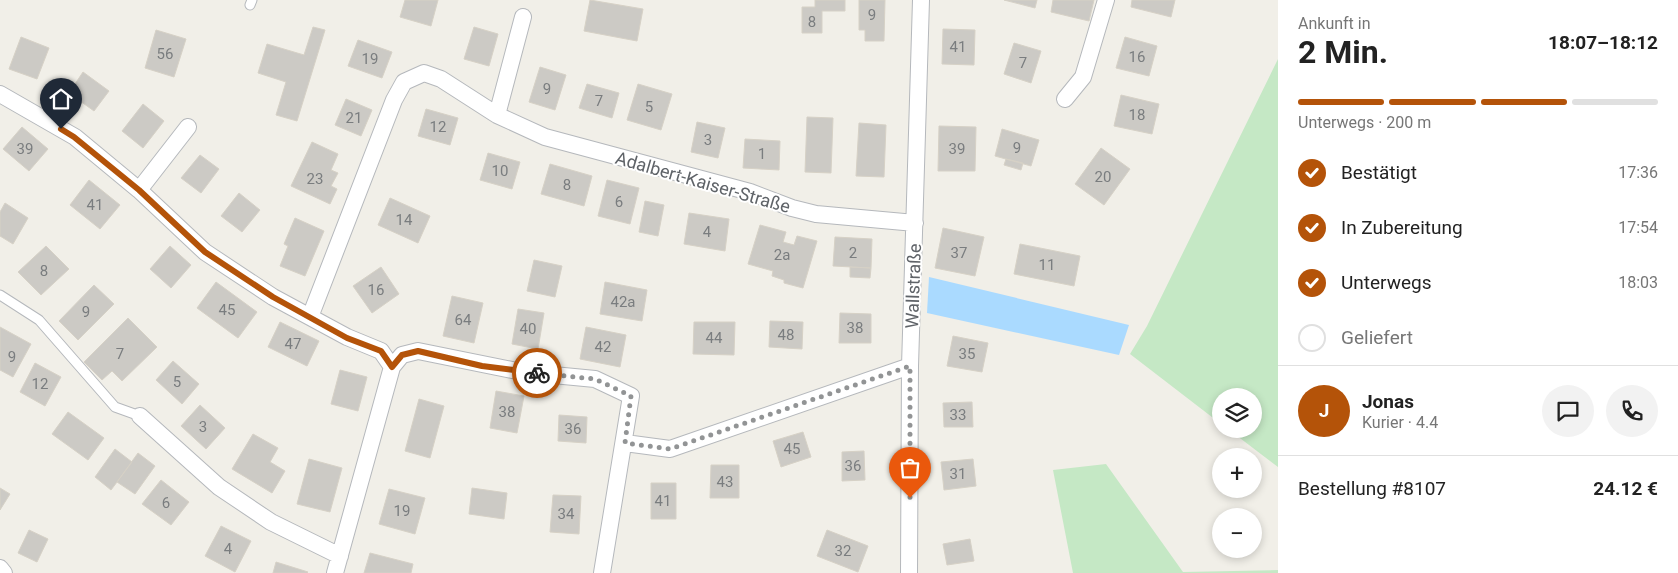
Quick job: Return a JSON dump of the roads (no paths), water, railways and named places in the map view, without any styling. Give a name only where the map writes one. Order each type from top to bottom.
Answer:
[{"type":"street","name":"Wallstraße","points":[[909,573],[910,366],[921,0]]},
{"type":"street","points":[[1065,99],[1083,77],[1106,0]]},
{"type":"street","points":[[497,115],[523,18]]},
{"type":"street","name":"Adalbert-Kaiser-Straße","points":[[310,317],[394,100],[404,82],[424,74],[442,78],[497,115],[545,137],[750,192],[792,208],[816,214],[915,223]]},
{"type":"street","points":[[0,94],[74,137],[139,190],[205,252],[273,297],[347,338],[381,351],[392,367]]},
{"type":"street","points":[[139,190],[188,127]]},
{"type":"street","points":[[335,573],[392,367],[402,355],[418,351],[482,366],[595,379],[631,396],[625,443],[602,573]]},
{"type":"street","points":[[625,443],[670,449],[910,366]]},
{"type":"street","points":[[140,416],[219,487],[271,522],[340,556]]},
{"type":"street","points":[[0,568],[4,573]]},
{"type":"lane","points":[[0,294],[38,320],[115,407],[140,416]]},
{"type":"water","points":[[929,277],[1129,325],[1119,355],[927,313]]}]
